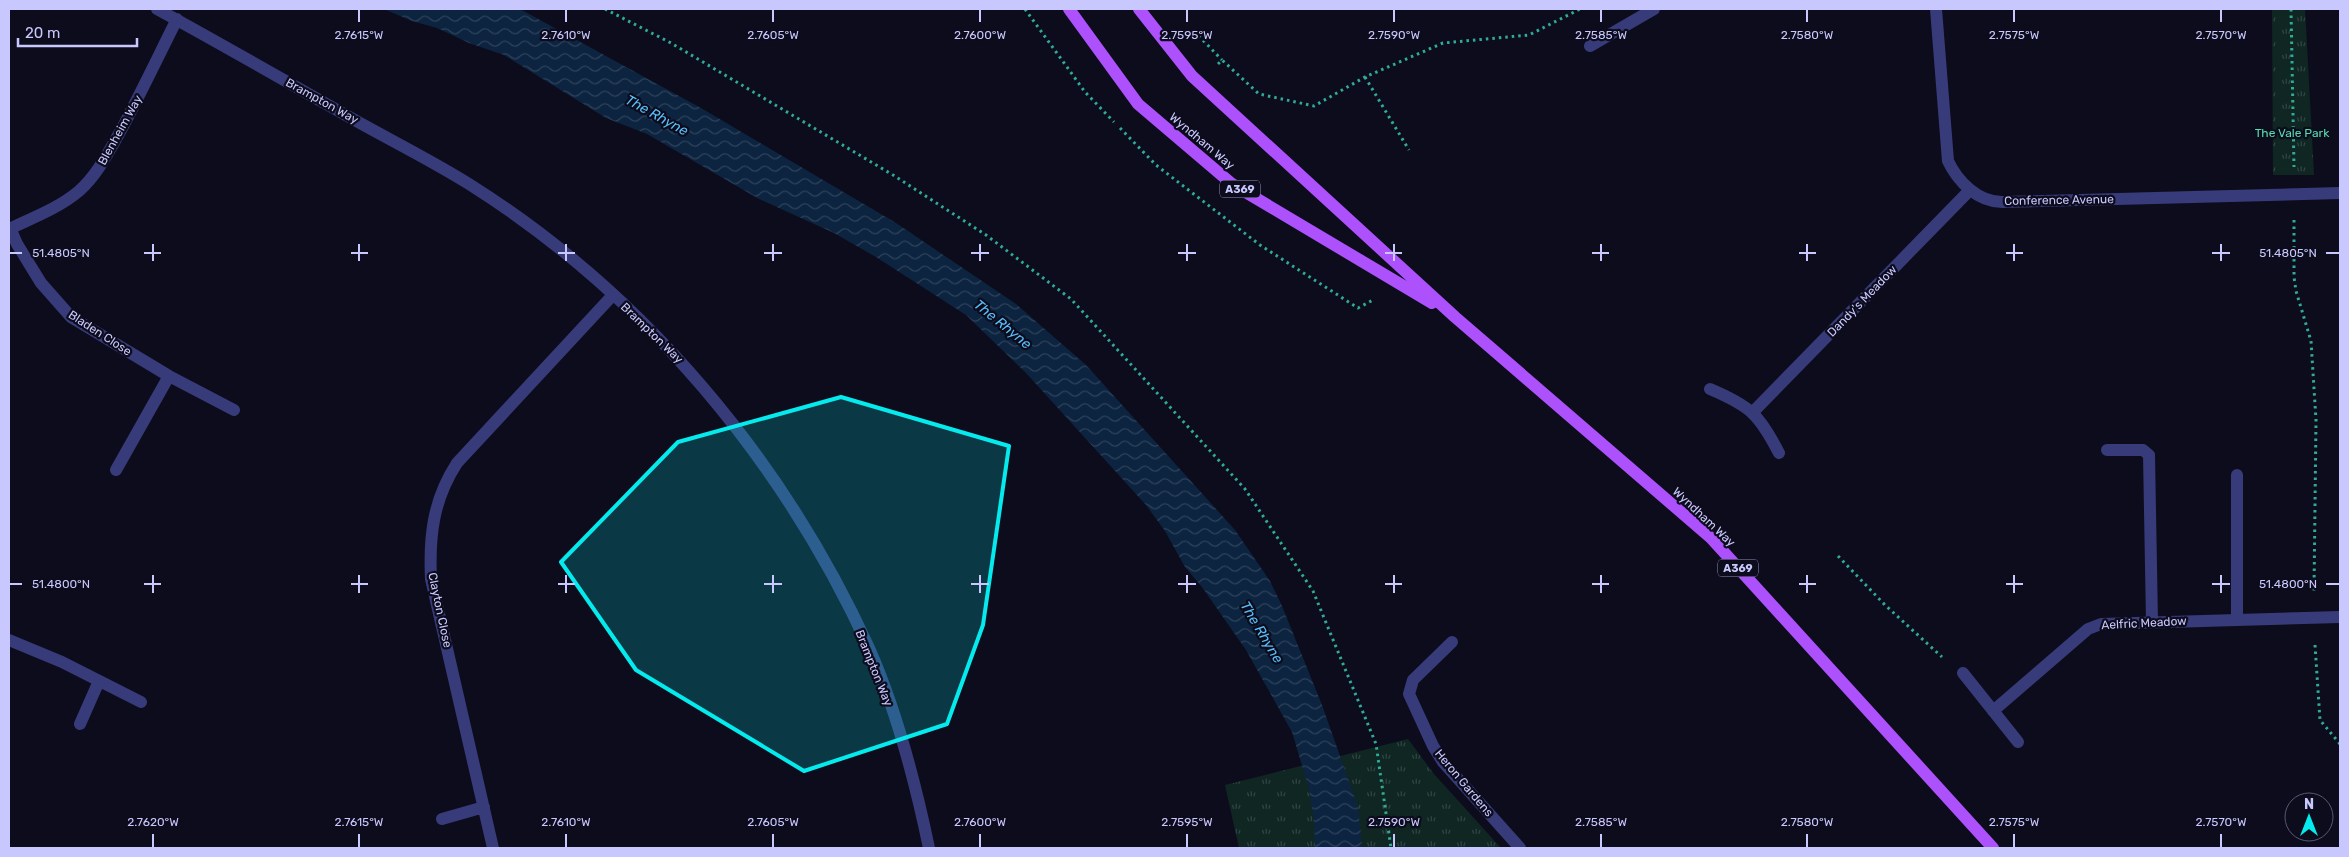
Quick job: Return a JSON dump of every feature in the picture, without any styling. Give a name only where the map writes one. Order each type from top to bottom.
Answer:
[{"type":"main road","name":"Wyndham Way","points":[[1069,9],[1138,104],[1232,184],[1455,317]]},
{"type":"main road","name":"Wyndham Way","points":[[1139,9],[1192,76],[1455,317],[1711,538],[1993,848]]},
{"type":"street","name":"Brampton Way","points":[[157,9],[470,184],[541,235],[612,296],[683,363],[742,434],[825,565],[869,650],[884,685],[909,768],[929,848]]},
{"type":"street","points":[[1590,46],[1654,9]]},
{"type":"street","name":"Conference Avenue","points":[[1936,9],[1948,161],[1952,170],[1970,190],[1979,196],[1994,202],[2340,194]]},
{"type":"street","name":"Blenheim Way","points":[[10,228],[58,206],[78,192],[92,177],[102,164],[128,116],[176,20]]},
{"type":"street","name":"Dandy's Meadow","points":[[1753,412],[1970,190]]},
{"type":"street","name":"Bladen Close","points":[[10,228],[17,244],[41,283],[71,317],[170,376],[234,410]]},
{"type":"street","name":"Clayton Close","points":[[493,848],[431,579],[430,536],[434,516],[439,495],[457,463],[612,296]]},
{"type":"street","points":[[116,470],[170,376]]},
{"type":"street","points":[[1710,388],[1736,400],[1753,412],[1767,430],[1779,453]]},
{"type":"street","points":[[2107,450],[2143,450],[2149,455],[2152,622]]},
{"type":"street","points":[[2236,620],[2237,475]]},
{"type":"street","name":"Aelfric Meadow","points":[[1993,711],[2088,629],[2101,624],[2340,617]]},
{"type":"street","points":[[9,640],[46,654],[141,702]]},
{"type":"street","name":"Heron Gardens","points":[[1452,642],[1413,680],[1409,694],[1433,746],[1443,762],[1520,848]]},
{"type":"street","points":[[1963,673],[2018,742]]},
{"type":"street","points":[[80,724],[99,681]]},
{"type":"street","points":[[442,819],[484,807]]},
{"type":"path","points":[[605,9],[671,43],[893,174],[986,235],[1071,299],[1245,489],[1314,591],[1376,744],[1391,848]]},
{"type":"path","points":[[1025,9],[1085,92],[1156,165],[1260,245],[1358,308],[1401,284]]},
{"type":"path","points":[[1410,150],[1365,77],[1443,43],[1529,35],[1580,9]]},
{"type":"path","points":[[2291,9],[2294,277],[2311,341],[2316,420],[2313,618],[2320,720],[2340,744]]},
{"type":"path","points":[[1193,30],[1222,60]]},
{"type":"path","points":[[1838,556],[1885,605],[1936,652],[1963,673]]},
{"type":"highlighted area","points":[[841,397],[1009,446],[983,625],[947,724],[804,771],[636,670],[561,562],[678,442]]},
{"type":"green space","name":"The Vale Park","points":[[2272,9],[2305,9],[2314,175],[2273,175]]},
{"type":"green space","points":[[1408,739],[1434,774],[1501,848],[1239,848],[1225,785]]},
{"type":"water","name":"The Rhyne","points":[[384,9],[520,9],[701,108],[896,223],[1016,304],[1086,365],[1235,530],[1270,581],[1322,705],[1358,807],[1362,848],[1315,848],[1314,821],[1309,789],[1292,732],[1246,650],[1202,587],[1185,567],[1165,531],[1146,505],[1026,373],[966,315],[876,257],[834,233],[759,199],[647,134],[606,118],[504,55]]}]
